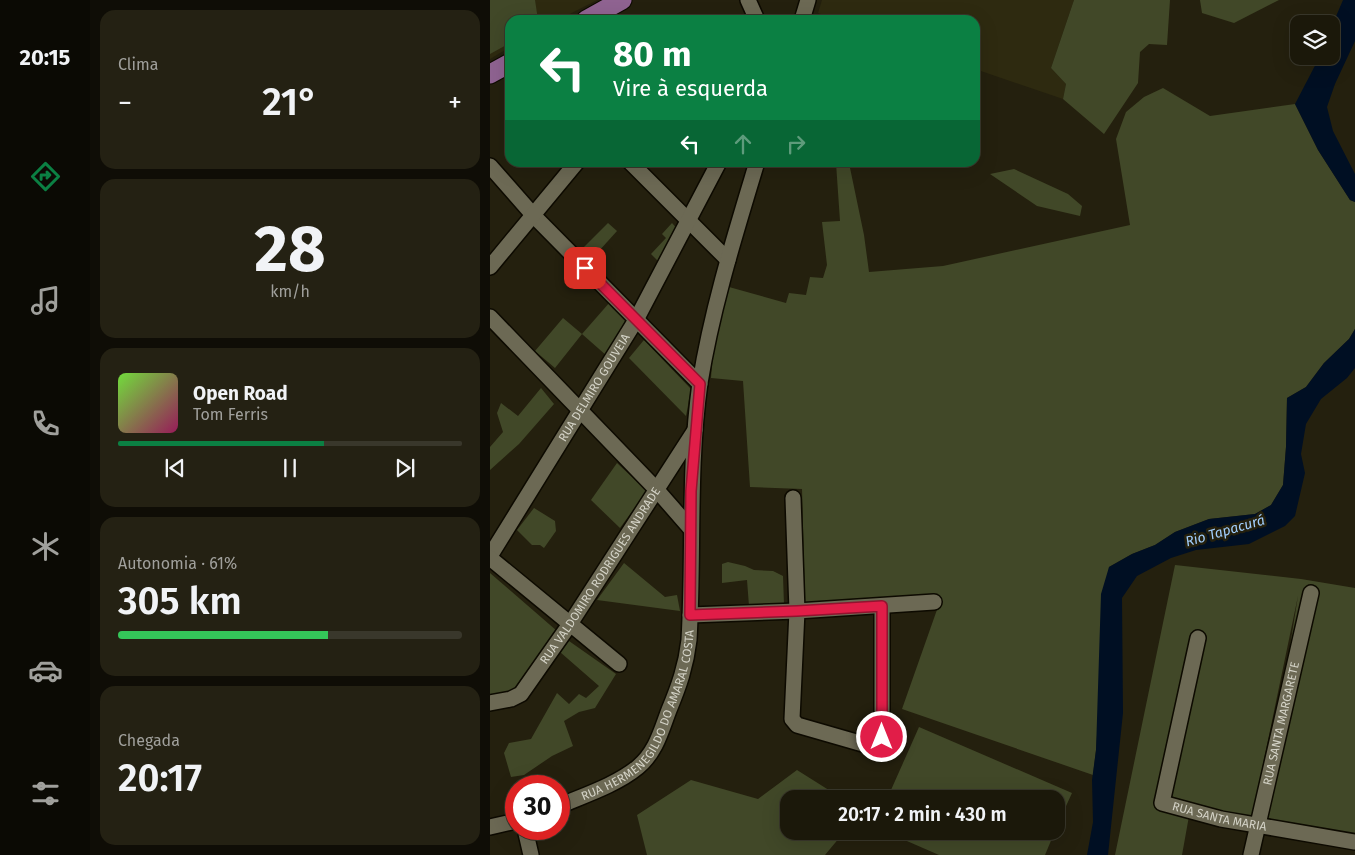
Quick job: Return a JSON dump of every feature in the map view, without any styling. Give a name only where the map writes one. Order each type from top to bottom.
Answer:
[{"type":"main road","points":[[595,15],[622,0]]},
{"type":"main road","points":[[490,74],[505,66]]},
{"type":"street","points":[[748,0],[755,15]]},
{"type":"street","points":[[804,15],[808,0]]},
{"type":"street","points":[[490,166],[534,216],[700,384]]},
{"type":"street","points":[[490,267],[573,167]]},
{"type":"street","points":[[635,167],[728,260]]},
{"type":"street","name":"RUA DELMIRO GOUVEIA","points":[[490,557],[636,320],[716,167]]},
{"type":"street","name":"RUA HERMENEGILDO DO AMARAL COSTA","points":[[570,801],[614,782],[638,767],[649,756],[657,743],[680,684],[687,658],[690,615],[690,529],[700,384],[709,332],[756,167]]},
{"type":"street","points":[[490,317],[582,410],[656,489],[690,529]]},
{"type":"street","name":"RUA VALDOMIRO RODRIGUES ANDRADE","points":[[490,703],[511,700],[521,694],[570,624],[696,428]]},
{"type":"street","points":[[793,498],[797,611],[792,719],[797,725],[863,744]]},
{"type":"street","points":[[490,557],[618,664]]},
{"type":"street","name":"RUA SANTA MARGARETE","points":[[1251,855],[1311,593]]},
{"type":"street","points":[[690,615],[797,611],[934,602]]},
{"type":"street","points":[[882,606],[882,737]]},
{"type":"street","name":"RUA SANTA MARIA","points":[[1198,638],[1162,803],[1221,819],[1355,842]]},
{"type":"street","points":[[490,827],[505,824]]},
{"type":"street","points":[[528,840],[531,855]]},
{"type":"shaded area","points":[[490,0],[597,0],[568,15],[505,15],[505,50],[490,59]]},
{"type":"shaded area","points":[[822,0],[1074,0],[1051,68],[1066,84],[1063,99],[980,71],[980,15],[824,15],[818,13]]},
{"type":"green space","points":[[490,0],[535,0],[537,15],[505,15],[505,46],[490,54]]},
{"type":"green space","points":[[1074,0],[1170,0],[1167,45],[1149,44],[1140,52],[1138,83],[1104,134],[1063,99],[1066,84],[1051,68]]},
{"type":"green space","points":[[1200,0],[1279,0],[1234,23],[1202,13]]},
{"type":"green space","points":[[1163,88],[1210,116],[1295,104],[1318,150],[1350,200],[1355,202],[1355,329],[1349,339],[1324,363],[1306,387],[1287,398],[1283,485],[1271,505],[1255,514],[1209,519],[1175,532],[1155,545],[1132,554],[1109,567],[1093,775],[902,709],[939,604],[805,606],[802,489],[750,487],[743,381],[711,378],[713,351],[729,287],[786,303],[789,293],[806,295],[810,277],[823,278],[827,265],[822,222],[840,221],[836,167],[850,167],[864,235],[869,272],[943,266],[1130,225],[1116,139],[1126,112],[1144,97]]},
{"type":"green space","points":[[1014,169],[1068,194],[1082,206],[1080,216],[1037,206],[990,174]]},
{"type":"green space","points":[[608,223],[617,231],[589,262],[579,252]]},
{"type":"green space","points":[[672,223],[679,231],[661,264],[651,254],[666,238],[662,234]]},
{"type":"green space","points":[[610,302],[627,317],[607,356],[582,334]]},
{"type":"green space","points":[[563,318],[582,334],[555,368],[535,351]]},
{"type":"green space","points":[[644,340],[691,389],[686,416],[629,358]]},
{"type":"green space","points":[[541,388],[554,404],[519,444],[490,470],[490,447],[503,432],[497,413],[501,403],[518,416]]},
{"type":"green space","points":[[617,463],[647,491],[620,528],[591,500]]},
{"type":"green space","points":[[534,508],[555,521],[556,531],[544,548],[540,545],[532,545],[517,530]]},
{"type":"green space","points":[[728,562],[754,570],[773,571],[783,576],[784,605],[749,606],[747,580],[722,583],[722,564]]},
{"type":"green space","points":[[624,563],[665,597],[677,595],[680,611],[597,600]]},
{"type":"green space","points":[[1175,565],[1301,579],[1355,588],[1355,839],[1262,820],[1298,596],[1252,817],[1191,805],[1182,855],[1115,855]]},
{"type":"green space","points":[[490,573],[557,631],[513,690],[490,695]]},
{"type":"green space","points":[[569,641],[616,674],[595,708],[579,712],[564,721],[573,746],[552,756],[524,775],[510,775],[504,753],[509,743],[531,739],[557,693],[569,704],[579,694],[586,698],[599,686],[560,652]]},
{"type":"green space","points":[[919,727],[1072,793],[1065,808],[1065,790],[891,790]]},
{"type":"green space","points":[[797,770],[829,790],[780,790],[780,840],[838,840],[825,855],[647,855],[637,815],[691,780],[758,799]]},
{"type":"green space","points":[[905,840],[1051,840],[1045,855],[939,855]]},
{"type":"water","points":[[1343,0],[1355,0],[1355,41],[1335,84],[1327,107],[1333,131],[1355,174],[1355,202],[1350,200],[1318,150],[1295,104],[1315,65],[1340,65],[1340,15],[1337,15]]},
{"type":"water","name":"Rio Tapacurá","points":[[1355,329],[1355,368],[1347,378],[1321,399],[1306,424],[1301,454],[1305,473],[1295,516],[1285,526],[1249,544],[1196,550],[1171,558],[1137,576],[1122,598],[1123,713],[1108,855],[1087,855],[1093,822],[1092,780],[1096,750],[1101,594],[1109,567],[1132,554],[1155,545],[1175,532],[1209,519],[1255,514],[1271,505],[1283,485],[1287,398],[1306,387],[1324,363],[1349,339]]},
{"type":"route","points":[[585,268],[700,384],[691,491],[690,615],[882,606],[882,737]]}]
